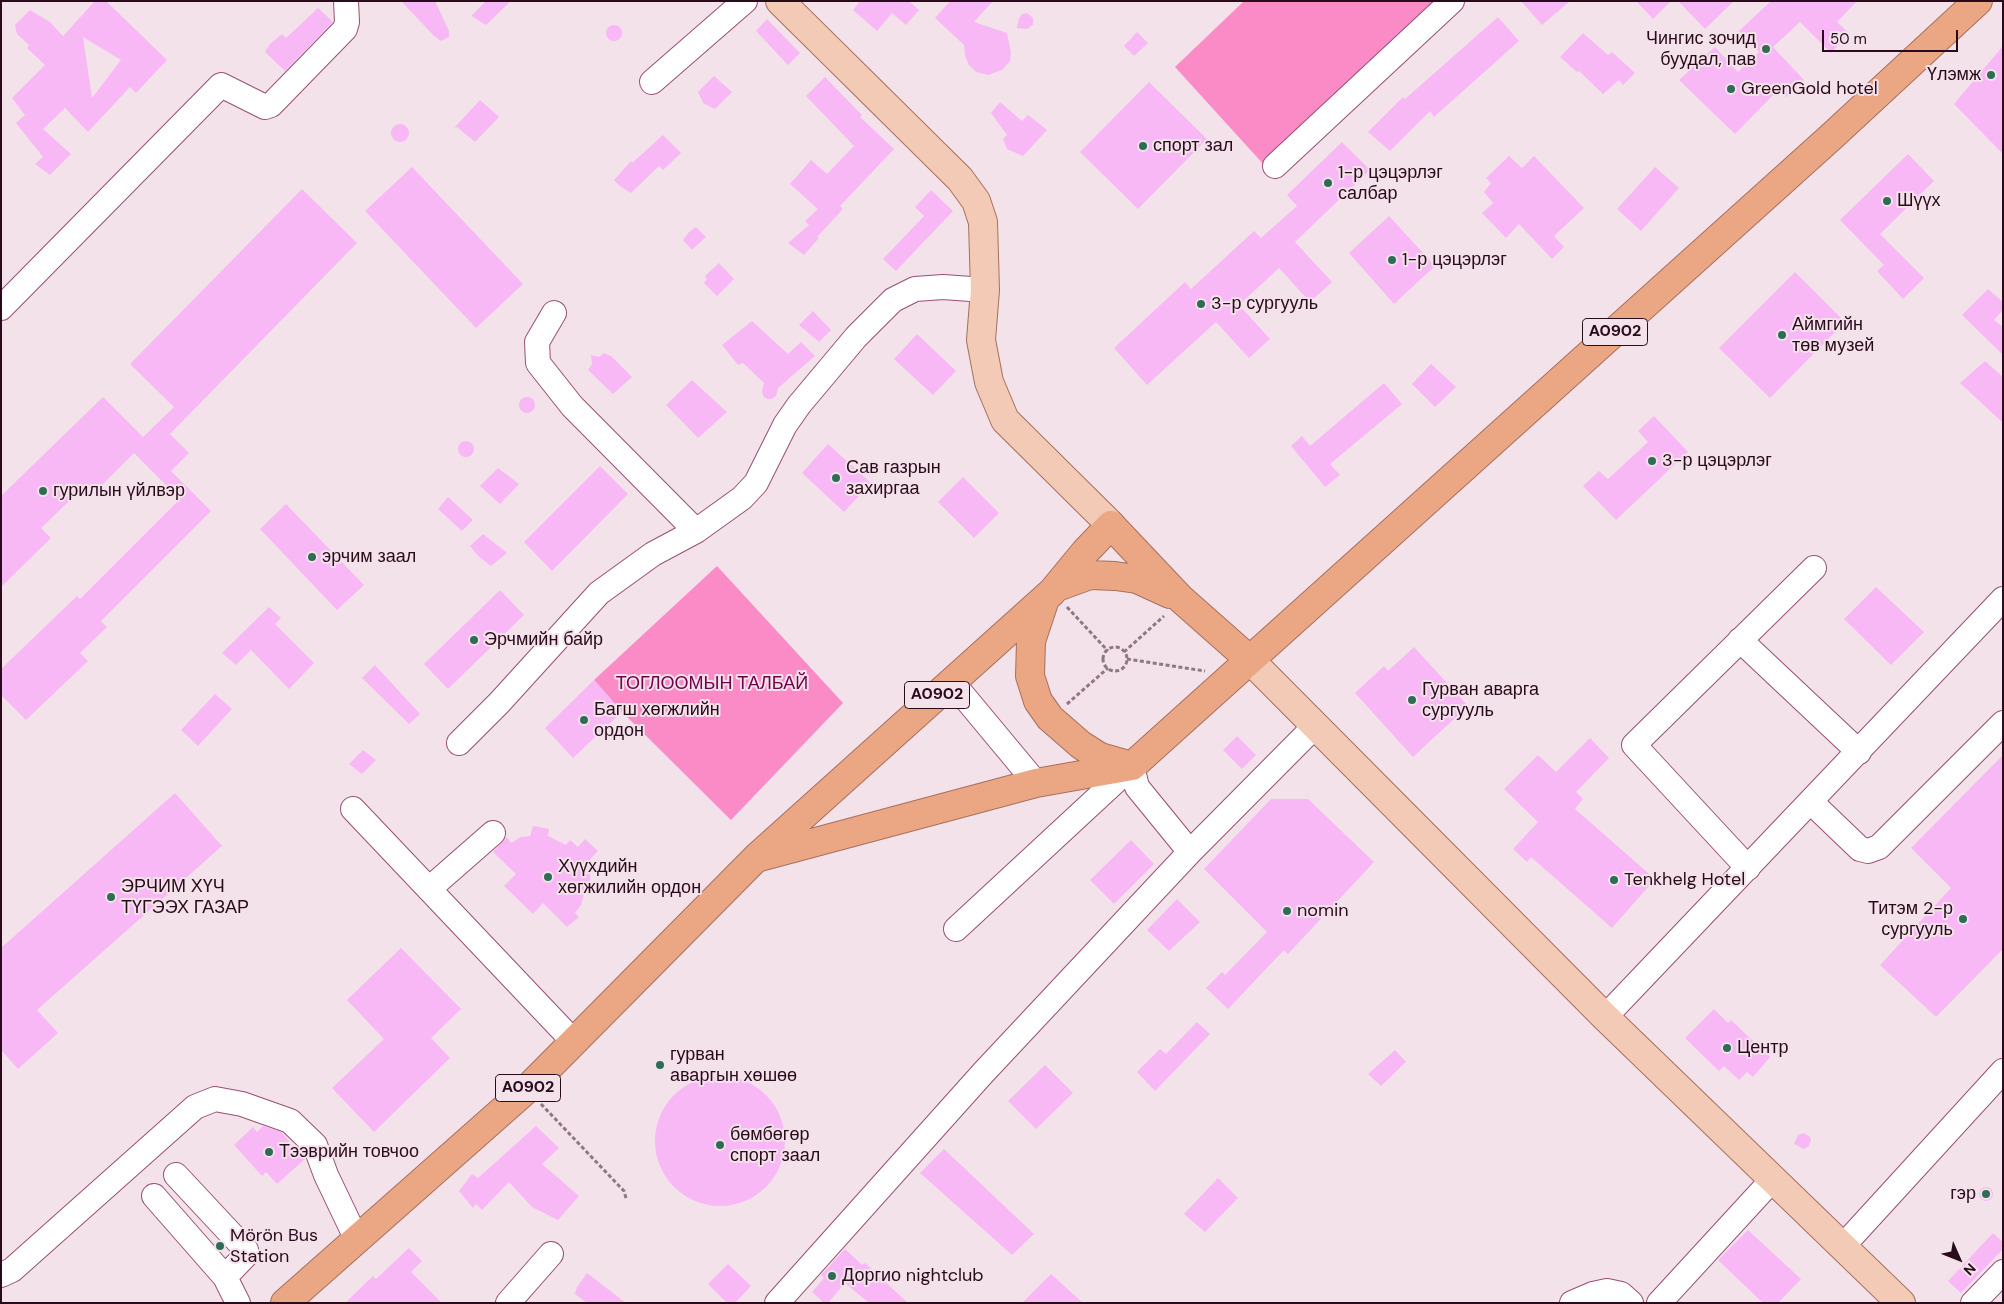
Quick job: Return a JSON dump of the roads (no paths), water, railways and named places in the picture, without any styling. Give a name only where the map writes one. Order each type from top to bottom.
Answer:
[{"type":"highway","name":"A0902","points":[[1132,766],[1831,137],[1978,1]]},
{"type":"highway","name":"A0902","points":[[285,1303],[527,1088],[756,858],[952,682],[1056,597],[1085,552],[1111,524]]},
{"type":"highway","points":[[1111,524],[1174,605]]},
{"type":"highway","points":[[1132,766],[1100,757],[1081,745],[1050,718],[1038,701],[1030,676],[1031,641],[1056,597],[1090,575],[1137,579],[1250,660]]},
{"type":"highway","points":[[756,858],[1036,783],[1132,766]]},
{"type":"main road","points":[[780,1],[960,179],[976,201],[983,222],[984,290],[981,340],[989,382],[1005,420],[1111,524]]},
{"type":"main road","points":[[1250,660],[1605,1017],[1901,1303]]},
{"type":"street","points":[[1,308],[221,85],[259,104],[271,105],[345,30],[347,22],[346,1]]},
{"type":"street","points":[[652,82],[745,1]]},
{"type":"street","points":[[1275,166],[1452,1]]},
{"type":"street","points":[[459,743],[499,703],[599,593],[653,554],[696,531],[742,498],[756,483],[785,425],[799,405],[856,337],[894,300],[915,289],[943,287],[984,290]]},
{"type":"street","points":[[554,313],[537,342],[538,363],[572,406],[696,531]]},
{"type":"street","points":[[1748,868],[1634,745],[1814,568]]},
{"type":"street","points":[[1605,1017],[2003,599]]},
{"type":"street","points":[[1740,640],[1859,752]]},
{"type":"street","points":[[952,682],[1036,783]]},
{"type":"street","points":[[1811,802],[1860,849],[1868,852],[1873,850],[2003,723]]},
{"type":"street","points":[[777,1303],[983,1073],[1190,852],[1315,726]]},
{"type":"street","points":[[956,929],[1132,766],[1137,787],[1190,852]]},
{"type":"street","points":[[353,809],[574,1042]]},
{"type":"street","points":[[429,889],[493,833]]},
{"type":"street","points":[[1843,1246],[2003,1071]]},
{"type":"street","points":[[1,1275],[12,1270],[195,1107],[215,1099],[242,1104],[290,1121],[315,1145],[326,1175],[357,1240]]},
{"type":"street","points":[[176,1175],[246,1250],[246,1255],[225,1277]]},
{"type":"street","points":[[1659,1303],[1773,1179]]},
{"type":"street","points":[[154,1196],[225,1277],[238,1303]]},
{"type":"street","points":[[508,1303],[551,1254]]},
{"type":"street","points":[[1973,1303],[2003,1272]]},
{"type":"street","points":[[1572,1303],[1593,1294],[1607,1291],[1620,1294],[1631,1303]]},
{"type":"place","name":"Чингис зочид буудал, пав","points":[[1766,49]]},
{"type":"place","name":"Үлэмж","points":[[1991,75]]},
{"type":"place","name":"GreenGold hotel","points":[[1731,89]]},
{"type":"place","name":"спорт зал","points":[[1143,146]]},
{"type":"place","name":"1-р цэцэрлэг салбар","points":[[1328,183]]},
{"type":"place","name":"Шүүх","points":[[1887,201]]},
{"type":"place","name":"1-р цэцэрлэг","points":[[1392,260]]},
{"type":"place","name":"3-р сургууль","points":[[1201,304]]},
{"type":"place","name":"Аймгийн төв музей","points":[[1782,335]]},
{"type":"place","name":"3-р цэцэрлэг","points":[[1652,461]]},
{"type":"place","name":"Сав газрын захиргаа","points":[[836,478]]},
{"type":"place","name":"гурилын үйлвэр","points":[[43,491]]},
{"type":"place","name":"эрчим заал","points":[[312,557]]},
{"type":"place","name":"Эрчмийн байр","points":[[474,640]]},
{"type":"place","name":"Гурван аварга сургууль","points":[[1412,700]]},
{"type":"place","name":"Багш хөгжлийн ордон","points":[[584,720]]},
{"type":"place","name":"Хүүхдийн хөгжилийн ордон","points":[[548,877]]},
{"type":"place","name":"Tenkhelg Hotel","points":[[1614,880]]},
{"type":"place","name":"ЭРЧИМ ХҮЧ ТҮГЭЭХ ГАЗАР","points":[[111,897]]},
{"type":"place","name":"nomin","points":[[1287,911]]},
{"type":"place","name":"Титэм 2-р сургууль","points":[[1963,919]]},
{"type":"place","name":"Центр","points":[[1727,1048]]},
{"type":"place","name":"гурван аваргын хөшөө","points":[[660,1065]]},
{"type":"place","name":"бөмбөгөр спорт заал","points":[[720,1145]]},
{"type":"place","name":"Тээврийн товчоо","points":[[269,1152]]},
{"type":"place","name":"гэр","points":[[1986,1194]]},
{"type":"place","name":"Mörön Bus Station","points":[[220,1246]]},
{"type":"place","name":"Доргио nightclub","points":[[832,1276]]},
{"type":"park label","name":"ТОГЛООМЫН ТАЛБАЙ","points":[[712,684]]}]
